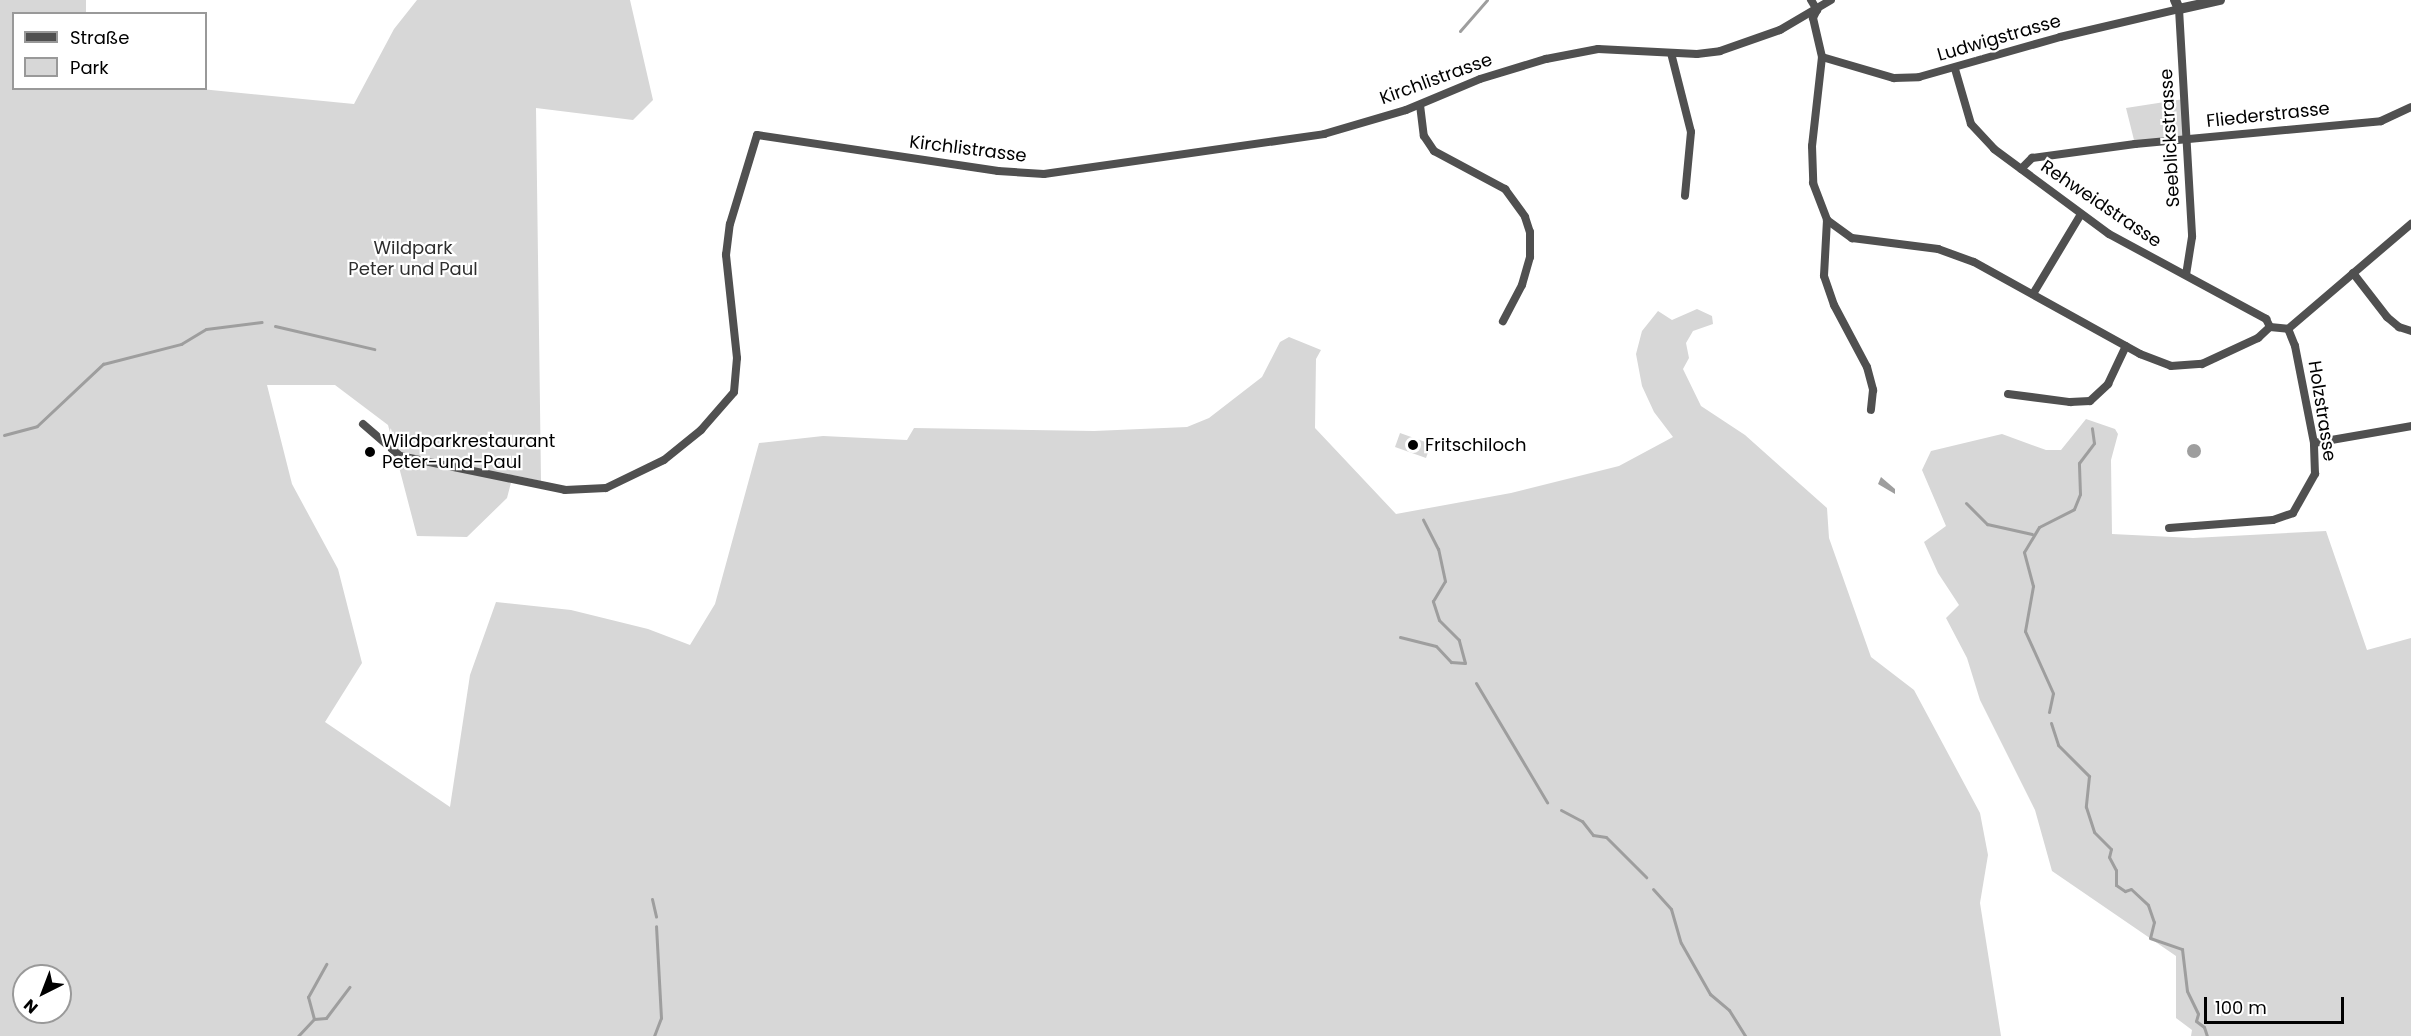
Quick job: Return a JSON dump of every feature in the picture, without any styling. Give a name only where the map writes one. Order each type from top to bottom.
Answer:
[{"type":"street","points":[[1811,0],[1817,10],[1813,18],[1822,57],[1812,146],[1813,183],[1827,220],[1824,276],[1834,305],[1867,367],[1873,390],[1871,410]]},
{"type":"street","name":"Kirchlistrasse","points":[[363,424],[400,456],[565,490],[606,488],[664,460],[715,417],[734,392],[736,358],[726,255],[730,224],[757,135],[975,168],[1044,174],[1324,134],[1420,105],[1480,79],[1546,59],[1598,49],[1671,53],[1729,49],[1759,39],[1817,10],[1831,0]]},
{"type":"street","name":"Ludwigstrasse","points":[[1822,57],[1894,78],[1955,69],[2177,5],[2220,0]]},
{"type":"street","name":"Seeblickstrasse","points":[[2177,5],[2193,237],[2186,275]]},
{"type":"street","points":[[1671,53],[1691,132],[1685,195]]},
{"type":"street","name":"Rehweidstrasse","points":[[1955,69],[1971,124],[1994,149],[2081,214],[2146,257],[2186,275],[2266,319],[2271,327]]},
{"type":"street","points":[[1420,105],[1424,136],[1434,151],[1505,189],[1525,217],[1530,232],[1530,257],[1522,285],[1503,321]]},
{"type":"street","name":"Fliederstrasse","points":[[2021,169],[2032,158],[2186,139],[2381,121],[2411,106]]},
{"type":"street","points":[[2034,294],[2081,214]]},
{"type":"street","points":[[1827,220],[1852,238],[1955,254],[2034,294],[2126,346],[2171,366],[2193,365],[2259,338],[2271,327],[2288,329],[2411,224]]},
{"type":"street","points":[[2353,273],[2387,317],[2399,327],[2411,331]]},
{"type":"street","name":"Holzstrasse","points":[[2169,528],[2273,520],[2293,513],[2315,474],[2314,443],[2295,346],[2288,329]]},
{"type":"street","points":[[2008,394],[2070,402],[2090,400],[2108,384],[2126,346]]},
{"type":"street","points":[[2314,443],[2411,426]]},
{"type":"green space","name":"Wildpark Peter und Paul","points":[[0,0],[86,0],[86,12],[12,12],[12,90],[207,90],[354,104],[394,29],[417,0],[630,0],[653,100],[633,120],[536,108],[541,481],[513,475],[507,498],[467,537],[417,536],[388,425],[335,385],[267,385],[292,484],[338,569],[362,663],[325,722],[450,807],[470,675],[496,602],[571,610],[648,629],[690,645],[715,604],[759,443],[823,436],[907,440],[914,428],[1094,431],[1187,427],[1209,418],[1262,377],[1280,342],[1289,337],[1321,350],[1316,359],[1315,428],[1396,514],[1511,493],[1619,466],[1673,437],[1654,412],[1642,386],[1636,354],[1642,331],[1658,311],[1672,320],[1697,309],[1712,316],[1713,324],[1693,331],[1686,343],[1689,358],[1683,369],[1701,406],[1745,435],[1827,508],[1829,538],[1871,657],[1914,690],[1980,813],[1988,855],[1980,903],[2001,1036],[0,1036]]},
{"type":"green space","points":[[2184,99],[2186,139],[2135,144],[2126,108]]},
{"type":"green space","points":[[2086,419],[2115,429],[2118,434],[2111,460],[2112,534],[2193,538],[2326,531],[2367,650],[2411,638],[2411,1036],[2191,1036],[2192,1030],[2176,1018],[2176,956],[2052,871],[2035,810],[1980,700],[1967,658],[1946,618],[1959,605],[1938,573],[1924,542],[1946,526],[1922,470],[1931,451],[2002,434],[2046,450],[2061,450]]},
{"type":"green space","name":"Fritschiloch","points":[[1400,433],[1431,444],[1426,458],[1395,447]]},
{"type":"shaded area","points":[[2191,444],[2197,444],[2201,451],[2197,458],[2191,458],[2187,454],[2187,448]]},
{"type":"shaded area","points":[[1881,477],[1895,489],[1895,494],[1878,484]]},
{"type":"waterway","points":[[1460,31],[1487,0]]},
{"type":"waterway","points":[[4,435],[37,426],[103,364],[181,344],[206,329],[262,322]]},
{"type":"waterway","points":[[275,326],[374,349]]},
{"type":"waterway","points":[[2049,712],[2053,693],[2025,631],[2033,586],[2024,552],[2039,527],[2074,509],[2080,494],[2079,463],[2094,443],[2092,428]]},
{"type":"waterway","points":[[1966,503],[1987,524],[2032,534]]},
{"type":"waterway","points":[[1400,637],[1436,646],[1451,662],[1465,663],[1459,640],[1439,620],[1433,601],[1445,581],[1438,549],[1423,520]]},
{"type":"waterway","points":[[1476,683],[1547,802]]},
{"type":"waterway","points":[[2051,723],[2058,745],[2089,776],[2086,807],[2094,832],[2111,849],[2109,857],[2116,870],[2116,885],[2125,891],[2131,889],[2148,905],[2154,922],[2150,938],[2182,949],[2187,991],[2198,1014],[2196,1021],[2204,1027],[2207,1036]]},
{"type":"waterway","points":[[1561,810],[1582,821],[1593,835],[1606,837],[1646,877]]},
{"type":"waterway","points":[[1653,889],[1671,909],[1681,943],[1710,994],[1729,1010],[1745,1036]]},
{"type":"waterway","points":[[652,899],[656,917]]},
{"type":"waterway","points":[[654,1036],[661,1018],[656,926]]},
{"type":"waterway","points":[[314,1019],[308,997],[326,964]]},
{"type":"waterway","points":[[298,1036],[314,1019],[326,1018],[349,987]]},
{"type":"place","name":"Fritschiloch","points":[[1413,445]]},
{"type":"place","name":"Wildparkrestaurant Peter-und-Paul","points":[[370,452]]}]
